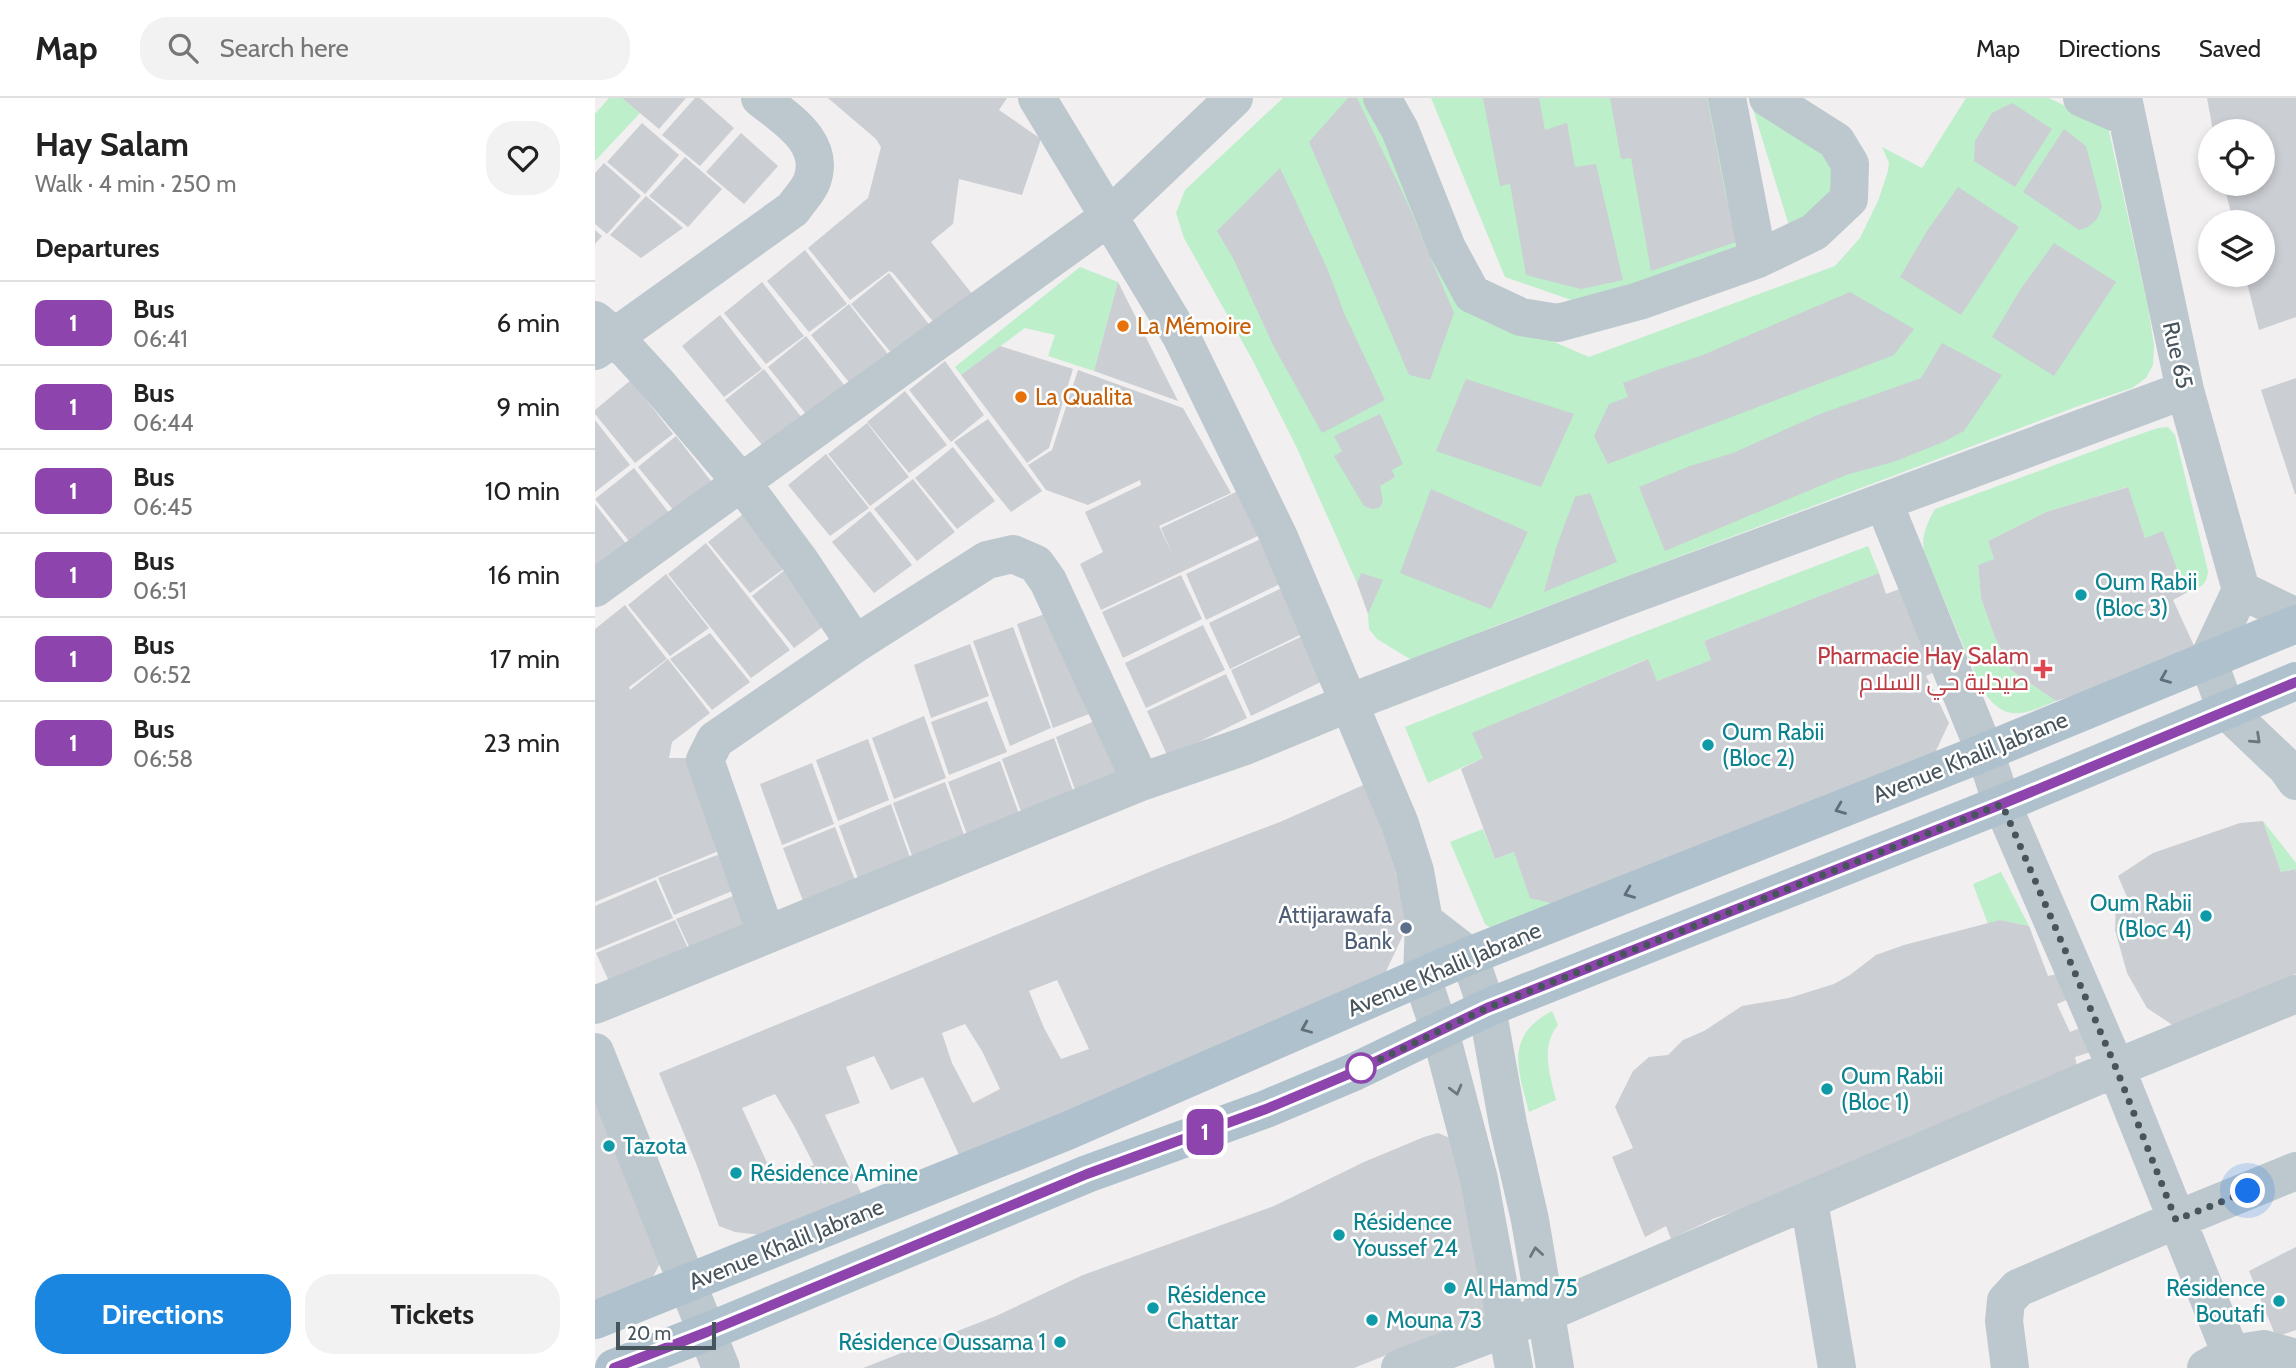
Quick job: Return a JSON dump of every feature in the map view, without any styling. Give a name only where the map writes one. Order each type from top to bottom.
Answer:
[{"type":"main road","name":"Avenue Khalil Jabrane","points":[[595,1320],[1067,1131],[1469,956],[1985,752],[2296,624]]},
{"type":"main road","points":[[614,1368],[1087,1174],[1266,1109],[1354,1072],[1487,1008],[2002,804],[2296,681]]},
{"type":"street","points":[[760,98],[804,134],[816,159],[812,182],[793,209],[601,335],[742,483],[800,561],[855,644]]},
{"type":"street","points":[[1037,98],[1110,216],[1187,349],[1278,535],[1401,824],[1415,871],[1425,921],[1422,978],[1440,1031],[1479,1179],[1514,1368]]},
{"type":"street","points":[[595,588],[1110,216],[1234,98]]},
{"type":"street","points":[[1383,98],[1400,130],[1447,248],[1472,294],[1521,317],[1558,323],[1639,301],[1758,259],[1814,232],[1850,199],[1850,164],[1836,141],[1768,98]]},
{"type":"street","points":[[1727,98],[1758,259]]},
{"type":"street","name":"Rue 65","points":[[2083,98],[2124,108],[2185,390],[2241,590]]},
{"type":"street","points":[[595,1005],[1140,782],[1245,746],[1349,703],[1623,598],[2185,390]]},
{"type":"street","points":[[1884,503],[1985,752],[2002,804],[2116,1068],[2176,1220],[2219,1361],[2265,1349],[2296,1358]]},
{"type":"street","points":[[766,934],[705,760],[715,740],[855,644],[987,560],[1013,554],[1037,564],[1048,581],[1140,782]]},
{"type":"street","points":[[2293,763],[2226,710],[2208,660],[2241,590],[2296,617]]},
{"type":"street","points":[[1425,921],[1469,956],[1487,1008],[1508,1124],[1530,1220],[1555,1368]]},
{"type":"street","points":[[1400,1368],[1546,1313],[2116,1068],[2296,994]]},
{"type":"street","points":[[595,1052],[721,1368]]},
{"type":"street","points":[[2010,1368],[2004,1321],[2006,1301],[2018,1288],[2296,1171]]},
{"type":"street","points":[[1809,1201],[1837,1368]]},
{"type":"green space","points":[[609,98],[622,98],[640,113],[595,161],[595,114]]},
{"type":"green space","points":[[1283,98],[1371,98],[1487,313],[1589,357],[1835,266],[1860,238],[1878,201],[1889,163],[1882,147],[1922,168],[1966,98],[2049,98],[2108,127],[2148,307],[2154,345],[2153,365],[2146,378],[2132,388],[1495,626],[1430,655],[1410,659],[1377,639],[1369,629],[1370,605],[1361,573],[1357,583],[1296,446],[1252,359],[1184,238],[1176,213],[1185,190]]},
{"type":"green space","points":[[1431,98],[1715,98],[1746,250],[1577,302],[1505,277]]},
{"type":"green space","points":[[1761,108],[1828,147],[1837,195],[1790,229],[1753,109]]},
{"type":"green space","points":[[1080,267],[1118,282],[1094,371],[1048,356],[1055,335],[1025,328],[961,375],[955,367]]},
{"type":"green space","points":[[2168,427],[2175,435],[2208,571],[2206,580],[2198,588],[2186,593],[2163,532],[2145,538],[2127,487],[2046,512],[1988,541],[1994,559],[1978,566],[1981,598],[1994,635],[2011,670],[2056,701],[2024,713],[2006,712],[1981,688],[1924,552],[1923,540],[1929,519],[1935,509],[2126,439]]},
{"type":"green space","points":[[1868,546],[1879,573],[1704,641],[1711,660],[1657,681],[1647,659],[1473,733],[1483,758],[1428,783],[1405,727]]},
{"type":"green space","points":[[2263,821],[2296,863],[2296,873],[2294,869],[2281,872]]},
{"type":"green space","points":[[1483,829],[1495,859],[1514,852],[1531,898],[1566,907],[1492,929],[1485,924],[1450,842]]},
{"type":"green space","points":[[2001,872],[2029,926],[2000,920],[1988,924],[1973,884]]},
{"type":"green space","points":[[1552,1011],[1558,1025],[1549,1042],[1548,1061],[1556,1100],[1529,1112],[1518,1055],[1527,1032]]},
{"type":"building","points":[[622,98],[686,98],[659,129]]},
{"type":"building","points":[[695,98],[700,98],[734,128],[700,166],[662,135]]},
{"type":"building","points":[[828,98],[1007,98],[999,110],[1041,139],[1022,195],[959,179],[953,224],[931,242],[973,295],[935,324],[889,271],[850,300],[808,248],[868,198],[881,147],[876,139]]},
{"type":"building","points":[[1348,98],[1357,98],[1407,202],[1454,313],[1430,380],[1409,375],[1309,142]]},
{"type":"building","points":[[1483,98],[1539,98],[1545,130],[1567,123],[1575,167],[1596,164],[1623,280],[1581,289],[1526,275],[1510,184],[1500,186]]},
{"type":"building","points":[[1610,98],[1707,98],[1725,192],[1739,241],[1651,271],[1631,158],[1621,159]]},
{"type":"building","points":[[2207,98],[2296,98],[2296,317],[2259,330],[2248,287],[2275,287],[2275,210],[2230,210],[2227,196],[2275,196],[2275,119],[2211,119]]},
{"type":"building","points":[[2012,103],[2052,129],[2015,187],[1974,161],[1975,141],[1992,113]]},
{"type":"building","points":[[642,123],[679,155],[645,194],[607,162]]},
{"type":"building","points":[[2064,129],[2086,146],[2102,207],[2097,219],[2088,227],[2079,230],[2023,192]]},
{"type":"building","points":[[741,133],[778,166],[744,204],[706,172]]},
{"type":"building","points":[[685,157],[722,189],[688,227],[649,196]]},
{"type":"building","points":[[604,163],[641,196],[607,234],[595,224],[595,173]]},
{"type":"building","points":[[1280,168],[1385,400],[1322,433],[1274,347],[1233,258],[1217,231]]},
{"type":"building","points":[[1958,187],[2019,227],[1961,315],[1900,277],[1927,231]]},
{"type":"building","points":[[646,196],[683,228],[641,258],[610,235]]},
{"type":"building","points":[[595,230],[602,236],[595,244]]},
{"type":"building","points":[[2054,243],[2116,282],[2054,376],[1992,337],[2020,290]]},
{"type":"building","points":[[805,250],[847,304],[809,332],[767,281]]},
{"type":"building","points":[[889,273],[931,327],[893,355],[851,304]]},
{"type":"building","points":[[762,282],[804,336],[766,364],[724,313]]},
{"type":"building","name":"La Mémoire","points":[[1118,282],[1178,401],[1094,371]]},
{"type":"building","points":[[1850,292],[1914,329],[1894,355],[1608,464],[1594,436],[1609,404],[1628,397],[1623,383],[1703,355]]},
{"type":"building","points":[[849,304],[891,358],[852,386],[811,335]]},
{"type":"building","points":[[720,315],[762,369],[724,397],[682,346]]},
{"type":"building","points":[[806,336],[848,390],[810,419],[768,367]]},
{"type":"building","points":[[1942,343],[2002,375],[1964,431],[1896,461],[1846,475],[1665,551],[1639,487],[1690,466],[1733,453],[1820,414],[1921,378]]},
{"type":"building","name":"La Qualita","points":[[1000,346],[1073,369],[1049,448],[1027,463],[961,375]]},
{"type":"building","points":[[945,361],[984,415],[951,442],[909,390]]},
{"type":"building","points":[[764,369],[806,423],[767,451],[725,400]]},
{"type":"building","points":[[1078,370],[1183,408],[1231,493],[1159,526],[1173,556],[1161,528],[1240,490],[1262,534],[1101,610],[1080,564],[1103,552],[1085,512],[1141,485],[1140,480],[1088,505],[1046,490],[1028,465],[1052,450]]},
{"type":"building","points":[[2296,378],[2296,494],[2295,494],[2261,390]]},
{"type":"building","points":[[1466,379],[1574,414],[1541,487],[1436,451]]},
{"type":"building","points":[[631,380],[673,434],[635,463],[595,414],[595,410]]},
{"type":"building","points":[[905,391],[947,445],[909,473],[867,422]]},
{"type":"building","points":[[1380,414],[1403,464],[1392,470],[1395,477],[1380,486],[1383,502],[1379,508],[1372,509],[1364,506],[1334,456],[1342,451],[1334,436]]},
{"type":"building","points":[[988,419],[1042,491],[1011,512],[954,442]]},
{"type":"building","points":[[595,420],[630,465],[595,492]]},
{"type":"building","points":[[867,423],[909,477],[870,506],[828,454]]},
{"type":"building","points":[[676,436],[718,490],[680,518],[638,467]]},
{"type":"building","points":[[953,447],[995,501],[957,529],[915,478]]},
{"type":"building","points":[[826,454],[869,508],[830,536],[788,485]]},
{"type":"building","points":[[634,468],[676,522],[637,551],[595,499]]},
{"type":"building","points":[[913,479],[955,532],[917,561],[874,509]]},
{"type":"building","name":"Oum Rabii (Bloc 3)","points":[[2128,487],[2145,538],[2163,531],[2186,593],[2173,600],[2196,650],[2122,681],[2056,701],[2011,670],[1994,635],[1981,598],[1978,565],[1994,559],[1988,541],[2046,512]]},
{"type":"building","points":[[1431,489],[1528,532],[1491,609],[1400,573]]},
{"type":"building","points":[[1590,493],[1617,562],[1544,592],[1557,545],[1575,497]]},
{"type":"building","points":[[595,504],[631,550],[595,578]]},
{"type":"building","points":[[747,511],[789,565],[750,593],[708,542]]},
{"type":"building","points":[[870,511],[912,565],[874,593],[832,542]]},
{"type":"building","points":[[1265,537],[1286,581],[1206,620],[1186,574]]},
{"type":"building","points":[[706,543],[790,650],[751,678],[668,574]]},
{"type":"building","points":[[790,566],[832,620],[794,648],[752,596]]},
{"type":"building","points":[[1361,573],[1383,580],[1368,614],[1357,583]]},
{"type":"building","name":"Oum Rabii (Bloc 2)","points":[[1879,573],[1886,594],[1905,587],[1937,671],[1926,676],[1949,723],[1933,757],[1566,907],[1530,898],[1514,852],[1495,859],[1461,769],[1483,758],[1472,733],[1648,659],[1657,681],[1711,660],[1704,641]]},
{"type":"building","points":[[666,574],[709,628],[670,656],[628,605]]},
{"type":"building","points":[[1181,575],[1202,619],[1123,658],[1102,612]]},
{"type":"building","points":[[1288,585],[1310,630],[1230,669],[1209,623]]},
{"type":"building","points":[[625,605],[667,659],[629,687],[630,690],[668,659],[710,713],[672,742],[669,758],[689,758],[726,848],[595,902],[595,629]]},
{"type":"building","points":[[1056,610],[1094,712],[1053,728],[1017,624]]},
{"type":"building","points":[[1203,625],[1225,670],[1146,708],[1125,663]]},
{"type":"building","points":[[1013,627],[1051,728],[1010,746],[973,641]]},
{"type":"building","points":[[710,633],[750,682],[712,710],[670,659]]},
{"type":"building","points":[[1309,633],[1331,677],[1251,716],[1231,670]]},
{"type":"building","points":[[970,644],[989,696],[931,718],[914,665]]},
{"type":"building","points":[[1226,674],[1247,718],[1168,757],[1147,711]]},
{"type":"building","points":[[987,701],[1007,752],[949,775],[931,722]]},
{"type":"building","points":[[924,716],[946,778],[894,799],[872,738]]},
{"type":"building","points":[[1107,716],[1130,777],[1078,798],[1056,737]]},
{"type":"building","points":[[1054,738],[1076,799],[1024,820],[1002,759]]},
{"type":"building","points":[[868,739],[889,800],[838,821],[816,760]]},
{"type":"building","points":[[1000,761],[1022,822],[970,843],[948,782]]},
{"type":"building","points":[[812,763],[834,824],[782,845],[760,784]]},
{"type":"building","points":[[945,782],[967,843],[915,864],[893,803]]},
{"type":"building","points":[[1368,783],[1410,920],[1382,980],[960,1157],[923,1077],[891,1090],[874,1056],[846,1067],[860,1103],[825,1115],[865,1202],[761,1235],[735,1232],[719,1226],[659,1073],[1164,866],[1280,822]],"holes":[[[1057,980],[1089,1049],[1061,1059],[1044,1028],[1029,991]],[[965,1024],[982,1051],[1000,1089],[973,1103],[952,1063],[942,1033]],[[775,1094],[814,1165],[775,1180],[742,1108]]]},
{"type":"building","points":[[891,804],[913,866],[861,887],[839,826]]},
{"type":"building","name":"Oum Rabii (Bloc 4)","points":[[2263,821],[2281,872],[2295,869],[2296,873],[2296,974],[2174,1026],[2147,1008],[2127,973],[2115,930],[2116,902],[2127,897],[2118,876],[2153,853],[2240,823]]},
{"type":"building","points":[[835,827],[858,888],[806,909],[783,848]]},
{"type":"building","points":[[730,850],[742,887],[674,915],[658,878]]},
{"type":"building","points":[[656,880],[673,918],[595,950],[595,906]]},
{"type":"building","points":[[743,892],[758,928],[693,955],[676,919]]},
{"type":"building","points":[[675,920],[692,957],[613,990],[596,953]]},
{"type":"building","name":"Oum Rabii (Bloc 1)","points":[[2000,920],[2029,926],[2048,976],[2062,973],[2071,998],[2057,1004],[2070,1032],[2083,1027],[2094,1051],[2075,1057],[2078,1070],[1752,1206],[1715,1218],[1671,1239],[1666,1226],[1645,1237],[1612,1157],[1633,1148],[1615,1107],[1633,1071],[1649,1057],[1668,1055],[1683,1040],[1704,1031],[1742,1006],[1789,998],[1834,984],[1876,955]]},
{"type":"building","points":[[595,1101],[664,1255],[652,1279],[595,1310]]},
{"type":"building","points":[[1438,1133],[1452,1139],[1494,1312],[1354,1368],[863,1368],[996,1316],[1083,1275],[1274,1206],[1364,1162]]},
{"type":"building","name":"Résidence Boutafi","points":[[2296,1247],[2296,1330],[2276,1337],[2249,1271]]},
{"type":"bus line","name":"1","points":[[614,1368],[1087,1174],[1266,1109],[1354,1072],[1487,1008],[2002,804],[2296,682]]},
{"type":"place","name":"La Mémoire","points":[[1123,326]]},
{"type":"place","name":"La Qualita","points":[[1021,397]]},
{"type":"place","name":"Oum Rabii (Bloc 3)","points":[[2081,595]]},
{"type":"place","name":"Pharmacie Hay Salam صيدلية حي السلام","points":[[2043,669]]},
{"type":"place","name":"Oum Rabii (Bloc 2)","points":[[1708,745]]},
{"type":"place","name":"Oum Rabii (Bloc 4)","points":[[2206,916]]},
{"type":"place","name":"Attijarawafa Bank","points":[[1406,928]]},
{"type":"place","name":"Oum Rabii (Bloc 1)","points":[[1827,1089]]},
{"type":"place","name":"Tazota","points":[[609,1146]]},
{"type":"place","name":"Résidence Amine","points":[[736,1173]]},
{"type":"place","name":"Résidence Youssef 24","points":[[1339,1235]]},
{"type":"place","name":"Al Hamd 75","points":[[1450,1288]]},
{"type":"place","name":"Résidence Boutafi","points":[[2279,1301]]},
{"type":"place","name":"Résidence Chattar","points":[[1153,1308]]},
{"type":"place","name":"Mouna 73","points":[[1372,1320]]},
{"type":"place","name":"Résidence Oussama 1","points":[[1060,1342]]},
{"type":"route","points":[[1361,1068],[1354,1072],[1487,1008],[2002,804],[2116,1068],[2176,1220],[2248,1191]]}]
